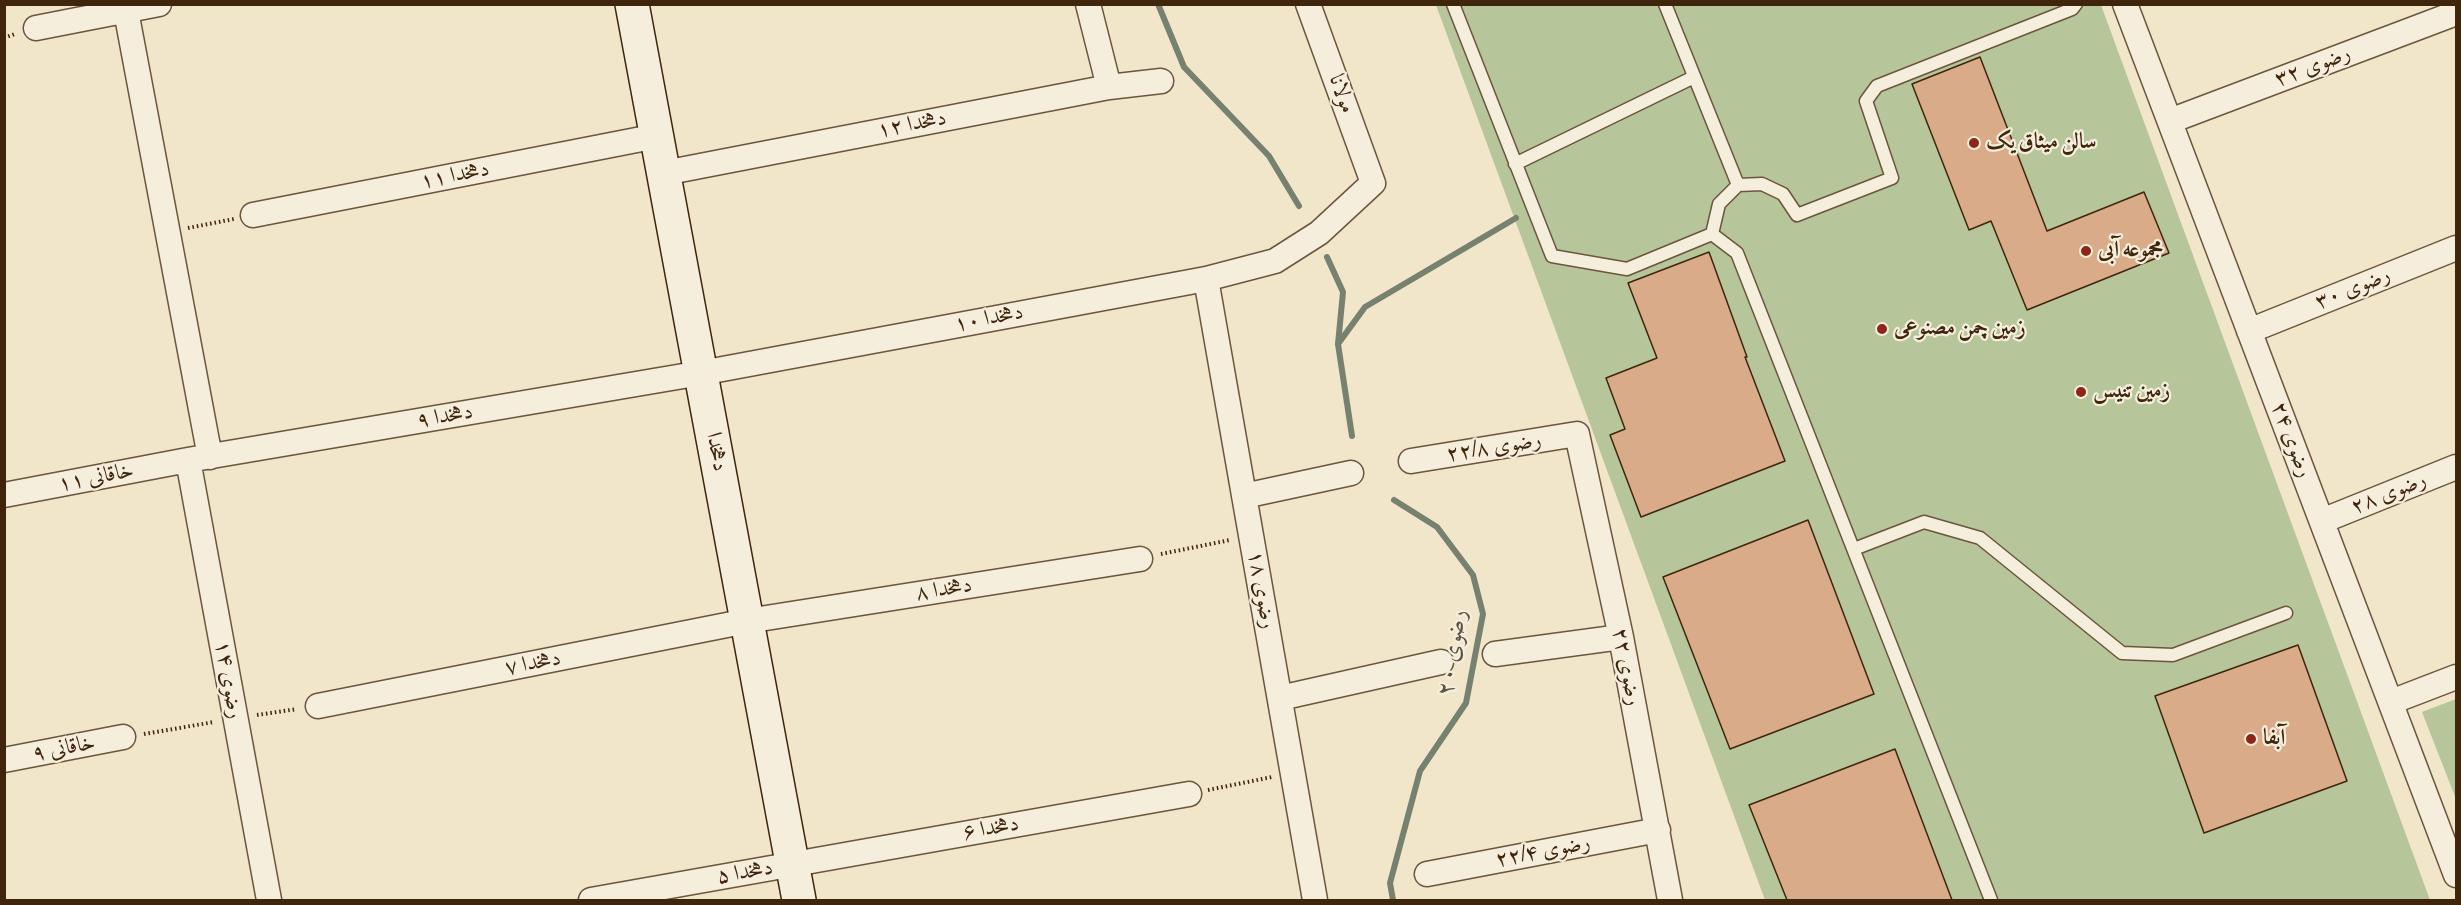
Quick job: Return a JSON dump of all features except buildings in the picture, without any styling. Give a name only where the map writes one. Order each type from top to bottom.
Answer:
[{"type":"street","points":[[36,28],[159,4]]},
{"type":"street","name":"دهخدا","points":[[632,4],[799,900]]},
{"type":"street","points":[[1088,4],[1109,87]]},
{"type":"street","name":"مولانا","points":[[1308,4],[1373,183]]},
{"type":"street","name":"رضوی ۲۴","points":[[2125,4],[2457,875]]},
{"type":"street","name":"رضوی ۱۴","points":[[126,11],[167,232],[199,458],[269,900]]},
{"type":"street","name":"رضوی ۳۲","points":[[2170,122],[2457,13]]},
{"type":"street","name":"دهخدا ۱۲","points":[[664,173],[1109,87],[1161,81]]},
{"type":"street","name":"دهخدا ۱۱","points":[[253,215],[657,136]]},
{"type":"street","name":"دهخدا ۱۰","points":[[701,373],[1206,279],[1275,261],[1319,233],[1373,183]]},
{"type":"street","name":"رضوی ۳۰","points":[[2249,331],[2457,248]]},
{"type":"street","name":"رضوی ۱۸","points":[[1206,279],[1315,900]]},
{"type":"street","name":"دهخدا ۹","points":[[199,458],[701,373]]},
{"type":"street","name":"رضوی ۲۲/۸","points":[[1411,461],[1577,434]]},
{"type":"street","name":"رضوی ۲۲","points":[[1577,434],[1621,638],[1670,900]]},
{"type":"street","name":"خاقانی ۱۱","points":[[4,495],[199,458]]},
{"type":"street","name":"رضوی ۲۸","points":[[2322,521],[2457,467]]},
{"type":"street","points":[[1244,496],[1351,473]]},
{"type":"street","name":"دهخدا ۸","points":[[747,621],[1140,559]]},
{"type":"street","name":"دهخدا ۷","points":[[318,706],[747,621]]},
{"type":"street","points":[[1495,654],[1621,638]]},
{"type":"street","points":[[1280,698],[1441,662]]},
{"type":"street","points":[[2391,702],[2457,677]]},
{"type":"street","name":"خاقانی ۹","points":[[4,760],[123,737]]},
{"type":"street","name":"دهخدا ۶","points":[[792,864],[1189,794]]},
{"type":"street","name":"رضوی ۲۲/۴","points":[[1427,874],[1658,830]]},
{"type":"street","name":"دهخدا ۵","points":[[591,900],[792,864]]},
{"type":"lane","points":[[1453,4],[1552,256],[1627,268],[1712,234]]},
{"type":"lane","points":[[1665,4],[1738,185]]},
{"type":"lane","points":[[1712,234],[1719,204],[1738,185],[1762,184],[1784,194],[1797,215],[1892,178],[1866,101],[1876,86],[2072,9],[2076,4]]},
{"type":"lane","points":[[1515,164],[1694,77]]},
{"type":"lane","points":[[1712,234],[1737,252],[1991,900]]},
{"type":"lane","points":[[1854,549],[1924,522],[1980,538],[2122,653],[2173,654],[2286,613]]},
{"type":"path","points":[[167,232],[253,215]]},
{"type":"path","points":[[1140,559],[1251,536]]},
{"type":"path","points":[[1189,794],[1293,773]]},
{"type":"green space","points":[[1436,5],[2101,5],[2430,900],[1765,900]]},
{"type":"green space","points":[[2456,699],[2456,799],[2422,712]]},
{"type":"waterway","points":[[1158,4],[1184,67],[1269,156],[1299,206]]},
{"type":"waterway","points":[[1338,344],[1365,307],[1516,218]]},
{"type":"waterway","points":[[1327,257],[1343,292],[1338,344],[1352,436]]},
{"type":"waterway","name":"رضوی ۲۰","points":[[1393,900],[1390,883],[1420,771],[1466,703],[1483,614],[1473,575],[1437,527],[1394,500]]},
{"type":"place","name":"سالن میثاق یک","points":[[1974,143]]},
{"type":"place","name":"مجموعه آبی","points":[[2086,251]]},
{"type":"place","name":"زمین چمن مصنوعی","points":[[1882,329]]},
{"type":"place","name":"زمین تنیس","points":[[2081,392]]},
{"type":"place","name":"آبفا","points":[[2251,739]]}]
